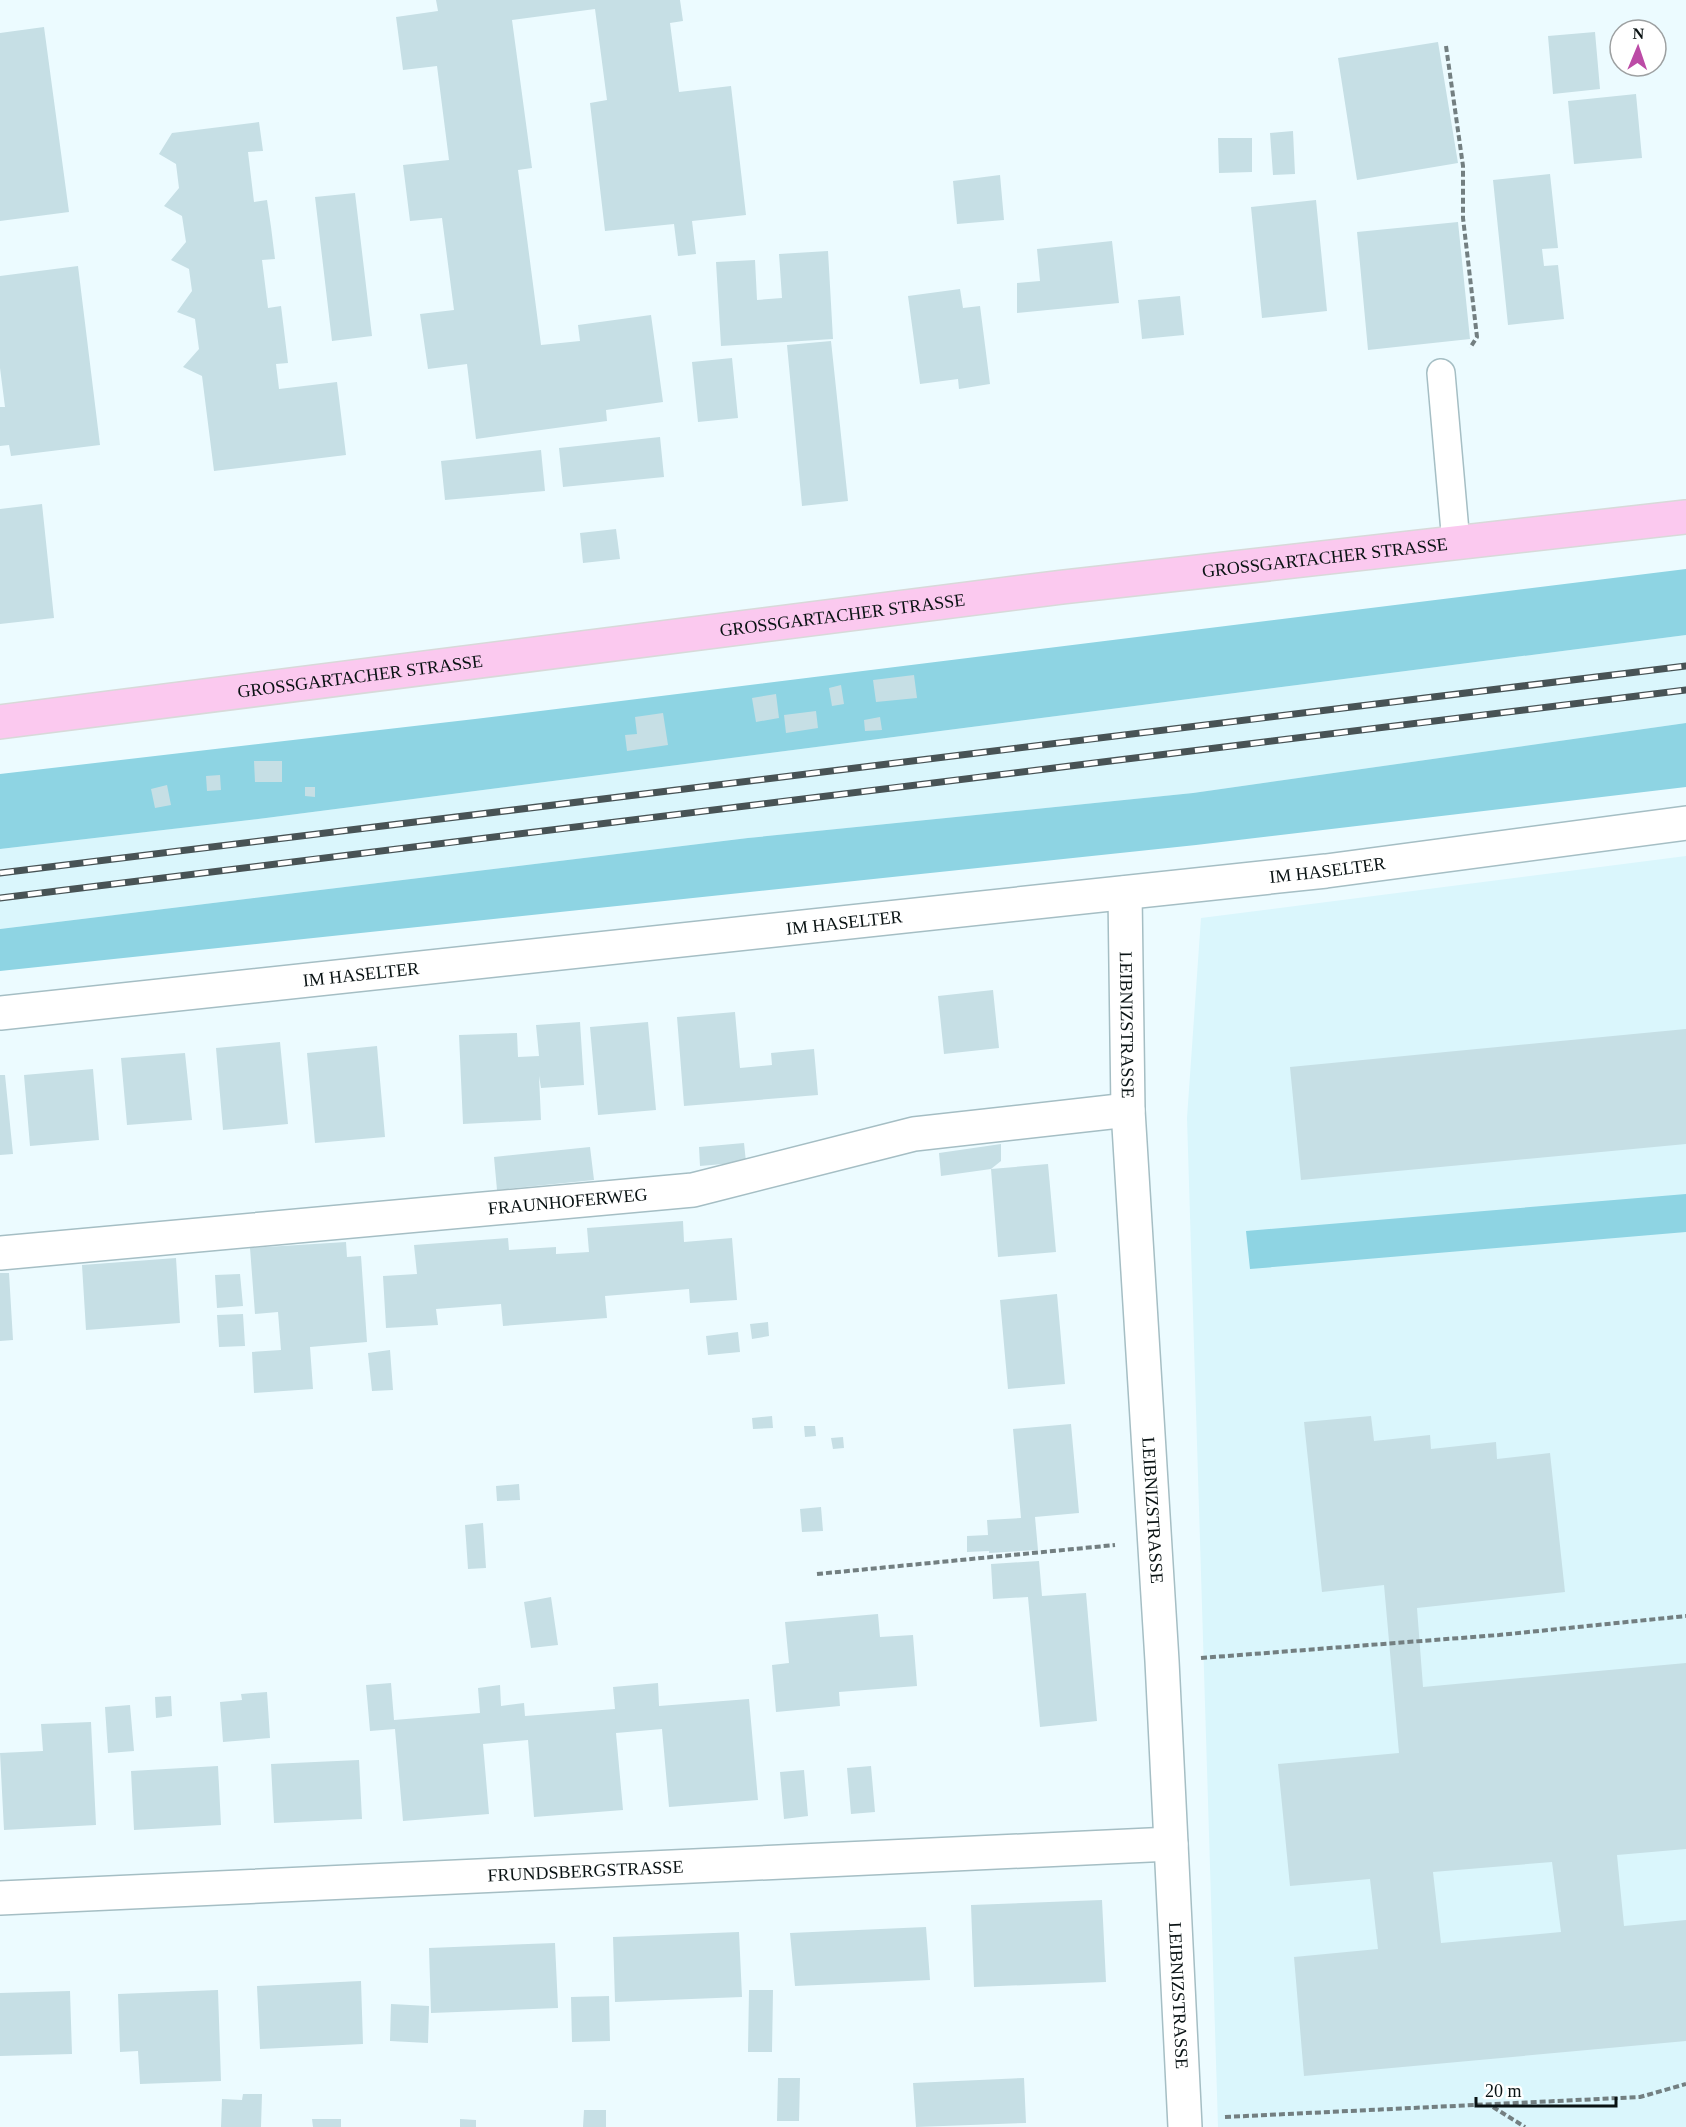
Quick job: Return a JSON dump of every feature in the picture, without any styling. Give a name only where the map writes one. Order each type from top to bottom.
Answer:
[{"type":"main road","name":"GROSSGARTACHER STRASSE","points":[[0,722],[1033,591],[1686,517]]},
{"type":"street","name":"IM HASELTER","points":[[0,1013],[1326,871],[1686,823]]},
{"type":"street","name":"LEIBNIZSTRASSE","points":[[1125,893],[1128,1110],[1162,1661],[1185,2123]]},
{"type":"street","name":"FRAUNHOFERWEG","points":[[0,1253],[693,1190],[914,1134],[1128,1110]]},
{"type":"street","name":"FRUNDSBERGSTRASSE","points":[[0,1898],[1171,1844]]},
{"type":"lane","points":[[1441,373],[1456,543]]},
{"type":"path","points":[[1441,373],[1461,362],[1477,337],[1463,218],[1463,166],[1446,46]]},
{"type":"path","points":[[817,1574],[1155,1541]]},
{"type":"path","points":[[1162,1661],[1499,1635],[1686,1616]]},
{"type":"path","points":[[1185,2123],[1640,2097],[1686,2084]]},
{"type":"path","points":[[1491,2106],[1525,2127]]},
{"type":"shaded area","points":[[1686,569],[1686,635],[266,818],[0,849],[0,774],[475,719]]},
{"type":"shaded area","points":[[1686,635],[1686,723],[1193,793],[748,838],[0,929],[0,849],[266,818]]},
{"type":"shaded area","points":[[1686,723],[1686,787],[1196,845],[0,971],[0,929],[748,838],[1193,793]]},
{"type":"shaded area","points":[[1686,856],[1686,2127],[1218,2127],[1187,1118],[1201,918]]},
{"type":"shaded area","points":[[1686,1194],[1686,1232],[1250,1269],[1246,1231]]},
{"type":"building","points":[[436,0],[680,0],[683,21],[670,23],[679,92],[731,86],[746,215],[692,221],[696,254],[678,256],[674,224],[605,231],[590,103],[607,100],[595,9],[512,20],[532,168],[518,170],[541,345],[580,341],[578,325],[651,315],[663,402],[606,410],[607,421],[476,439],[467,364],[428,369],[420,314],[454,310],[442,218],[410,221],[403,165],[449,160],[437,66],[403,70],[396,17],[438,11]]},
{"type":"building","points":[[44,27],[69,212],[0,221],[0,33]]},
{"type":"building","points":[[1595,32],[1600,89],[1553,94],[1548,36]]},
{"type":"building","points":[[1438,42],[1458,163],[1357,180],[1338,58]]},
{"type":"building","points":[[1636,94],[1642,158],[1574,164],[1568,101]]},
{"type":"building","points":[[259,122],[263,151],[248,152],[254,202],[267,200],[271,227],[275,259],[262,260],[268,308],[281,306],[288,363],[276,364],[279,389],[337,382],[346,455],[214,471],[202,376],[183,367],[199,349],[195,319],[177,312],[192,291],[189,269],[171,260],[186,242],[182,216],[164,206],[179,188],[176,164],[159,154],[172,133]]},
{"type":"building","points":[[1293,131],[1295,174],[1273,175],[1270,133]]},
{"type":"building","points":[[1218,138],[1252,138],[1252,172],[1219,173]]},
{"type":"building","points":[[1550,174],[1558,248],[1542,249],[1544,266],[1558,265],[1564,319],[1508,325],[1493,180]]},
{"type":"building","points":[[1000,175],[1004,220],[957,224],[953,181]]},
{"type":"building","points":[[355,193],[372,336],[332,341],[315,197]]},
{"type":"building","points":[[1316,200],[1327,311],[1262,318],[1251,207]]},
{"type":"building","points":[[1458,222],[1470,339],[1368,350],[1357,232]]},
{"type":"building","points":[[1112,241],[1119,303],[1017,313],[1017,283],[1040,281],[1037,249]]},
{"type":"building","points":[[828,251],[833,339],[721,346],[716,262],[755,260],[757,300],[782,298],[779,254]]},
{"type":"building","points":[[78,266],[100,445],[11,456],[9,445],[0,446],[0,407],[5,407],[0,368],[0,276]]},
{"type":"building","points":[[960,289],[963,308],[980,306],[990,384],[959,389],[958,379],[920,384],[908,296]]},
{"type":"building","points":[[1180,296],[1184,335],[1142,339],[1138,300]]},
{"type":"building","points":[[831,341],[848,501],[802,506],[787,345]]},
{"type":"building","points":[[732,358],[738,418],[698,422],[692,362]]},
{"type":"building","points":[[660,437],[664,477],[563,487],[559,448]]},
{"type":"building","points":[[541,450],[545,491],[445,500],[441,461]]},
{"type":"building","points":[[42,504],[54,618],[0,624],[0,509]]},
{"type":"building","points":[[616,529],[620,559],[583,563],[580,533]]},
{"type":"building","points":[[914,675],[917,698],[876,702],[873,680]]},
{"type":"building","points":[[841,685],[844,704],[832,706],[829,688]]},
{"type":"building","points":[[776,694],[779,718],[756,722],[752,698]]},
{"type":"building","points":[[816,711],[818,728],[786,733],[784,715]]},
{"type":"building","points":[[663,713],[668,745],[627,751],[625,735],[637,734],[635,717]]},
{"type":"building","points":[[880,717],[882,730],[865,731],[864,720]]},
{"type":"building","points":[[254,761],[282,761],[282,782],[255,782]]},
{"type":"building","points":[[220,775],[221,790],[207,791],[206,776]]},
{"type":"building","points":[[167,785],[171,805],[155,808],[151,789]]},
{"type":"building","points":[[305,787],[315,787],[315,797],[305,796]]},
{"type":"building","points":[[993,990],[999,1048],[944,1054],[938,996]]},
{"type":"building","points":[[735,1012],[740,1068],[772,1065],[771,1053],[814,1049],[818,1095],[684,1106],[677,1017]]},
{"type":"building","points":[[580,1022],[584,1085],[541,1088],[539,1076],[541,1120],[463,1124],[459,1035],[517,1033],[518,1057],[539,1056],[536,1025]]},
{"type":"building","points":[[648,1022],[656,1110],[598,1115],[590,1027]]},
{"type":"building","points":[[1686,1029],[1686,1144],[1301,1180],[1290,1067]]},
{"type":"building","points":[[280,1042],[288,1124],[223,1130],[216,1048]]},
{"type":"building","points":[[377,1046],[385,1137],[315,1143],[307,1053]]},
{"type":"building","points":[[185,1053],[192,1120],[127,1125],[121,1058]]},
{"type":"building","points":[[93,1069],[99,1140],[30,1146],[24,1075]]},
{"type":"building","points":[[0,1075],[5,1075],[13,1154],[0,1155]]},
{"type":"building","points":[[744,1143],[746,1162],[700,1166],[699,1147]]},
{"type":"building","points":[[1001,1144],[1001,1161],[991,1169],[941,1176],[939,1153]]},
{"type":"building","points":[[590,1147],[594,1180],[497,1190],[494,1157]]},
{"type":"building","points":[[1048,1164],[1056,1252],[998,1257],[991,1169]]},
{"type":"building","points":[[683,1221],[684,1242],[732,1238],[737,1300],[690,1303],[689,1289],[605,1296],[607,1318],[503,1326],[501,1304],[436,1309],[438,1325],[386,1328],[383,1276],[417,1274],[414,1245],[508,1238],[509,1250],[556,1247],[556,1254],[589,1252],[587,1228]]},
{"type":"building","points":[[346,1242],[347,1257],[361,1256],[367,1342],[310,1347],[313,1389],[254,1393],[252,1352],[281,1350],[278,1312],[255,1314],[250,1248]]},
{"type":"building","points":[[176,1258],[180,1323],[86,1330],[82,1265]]},
{"type":"building","points":[[0,1273],[9,1273],[13,1340],[0,1341]]},
{"type":"building","points":[[240,1274],[243,1306],[217,1308],[215,1275]]},
{"type":"building","points":[[1057,1294],[1065,1384],[1008,1389],[1000,1300]]},
{"type":"building","points":[[243,1314],[245,1346],[219,1347],[217,1315]]},
{"type":"building","points":[[768,1322],[769,1336],[752,1339],[750,1324]]},
{"type":"building","points":[[738,1332],[740,1352],[708,1355],[706,1336]]},
{"type":"building","points":[[390,1350],[393,1390],[372,1391],[368,1353]]},
{"type":"building","points":[[772,1416],[773,1428],[753,1429],[752,1418]]},
{"type":"building","points":[[1371,1416],[1374,1441],[1430,1435],[1431,1449],[1496,1442],[1497,1459],[1550,1453],[1565,1592],[1417,1608],[1423,1687],[1686,1663],[1686,1849],[1617,1855],[1624,1926],[1686,1920],[1686,2041],[1304,2076],[1294,1957],[1378,1949],[1370,1879],[1290,1886],[1278,1764],[1399,1753],[1384,1585],[1322,1592],[1304,1422]],"holes":[[[1552,1862],[1561,1932],[1441,1943],[1433,1872]]]},
{"type":"building","points":[[1071,1424],[1079,1513],[1035,1517],[1038,1550],[967,1552],[967,1536],[988,1535],[987,1520],[1021,1518],[1013,1429]]},
{"type":"building","points":[[804,1426],[815,1426],[816,1436],[805,1437]]},
{"type":"building","points":[[843,1437],[844,1448],[833,1449],[831,1438]]},
{"type":"building","points":[[519,1484],[520,1500],[497,1501],[496,1486]]},
{"type":"building","points":[[821,1507],[823,1531],[802,1532],[800,1509]]},
{"type":"building","points":[[483,1523],[486,1568],[468,1569],[465,1525]]},
{"type":"building","points":[[1039,1561],[1042,1596],[1086,1593],[1097,1721],[1040,1727],[1028,1597],[993,1599],[991,1564]]},
{"type":"building","points":[[551,1597],[558,1645],[531,1648],[524,1602]]},
{"type":"building","points":[[878,1614],[880,1637],[913,1635],[917,1686],[839,1692],[840,1706],[776,1712],[772,1665],[789,1663],[785,1622]]},
{"type":"building","points":[[391,1683],[394,1720],[480,1713],[478,1688],[500,1685],[501,1706],[524,1703],[525,1716],[615,1709],[613,1687],[658,1683],[659,1706],[749,1699],[758,1800],[669,1807],[662,1729],[616,1733],[623,1810],[534,1817],[528,1740],[483,1744],[489,1814],[403,1821],[395,1729],[370,1731],[366,1685]]},
{"type":"building","points":[[267,1692],[270,1738],[223,1742],[220,1702],[242,1700],[241,1694]]},
{"type":"building","points":[[171,1696],[172,1716],[156,1718],[155,1697]]},
{"type":"building","points":[[130,1705],[134,1751],[108,1753],[105,1707]]},
{"type":"building","points":[[91,1722],[96,1825],[4,1830],[0,1753],[43,1751],[41,1724]]},
{"type":"building","points":[[359,1760],[362,1819],[274,1823],[271,1764]]},
{"type":"building","points":[[218,1766],[221,1825],[134,1830],[131,1771]]},
{"type":"building","points":[[871,1766],[875,1812],[851,1814],[847,1768]]},
{"type":"building","points":[[804,1770],[808,1816],[784,1819],[780,1772]]},
{"type":"building","points":[[1102,1900],[1106,1982],[974,1987],[971,1905]]},
{"type":"building","points":[[926,1927],[930,1980],[795,1986],[790,1933]]},
{"type":"building","points":[[739,1932],[742,1997],[615,2002],[613,1937]]},
{"type":"building","points":[[555,1943],[558,2008],[431,2013],[429,1948]]},
{"type":"building","points":[[361,1981],[363,2044],[260,2049],[257,1986]]},
{"type":"building","points":[[218,1990],[221,2081],[140,2084],[138,2051],[120,2052],[118,1994]]},
{"type":"building","points":[[749,1990],[773,1990],[772,2052],[748,2052]]},
{"type":"building","points":[[70,1991],[72,2054],[0,2056],[0,1993]]},
{"type":"building","points":[[609,1996],[610,2041],[572,2042],[571,1997]]},
{"type":"building","points":[[391,2004],[429,2006],[428,2043],[390,2041]]},
{"type":"building","points":[[778,2078],[800,2078],[799,2121],[777,2121]]},
{"type":"building","points":[[1024,2078],[1026,2123],[916,2127],[913,2083]]},
{"type":"building","points":[[243,2094],[262,2094],[261,2127],[221,2127],[222,2099],[242,2100]]},
{"type":"building","points":[[584,2110],[606,2110],[606,2127],[583,2127]]},
{"type":"building","points":[[312,2119],[341,2119],[341,2127],[313,2127]]},
{"type":"building","points":[[460,2119],[476,2120],[476,2127],[460,2127]]},
{"type":"railway","points":[[0,873],[1686,666]]},
{"type":"railway","points":[[0,898],[1686,690]]}]
